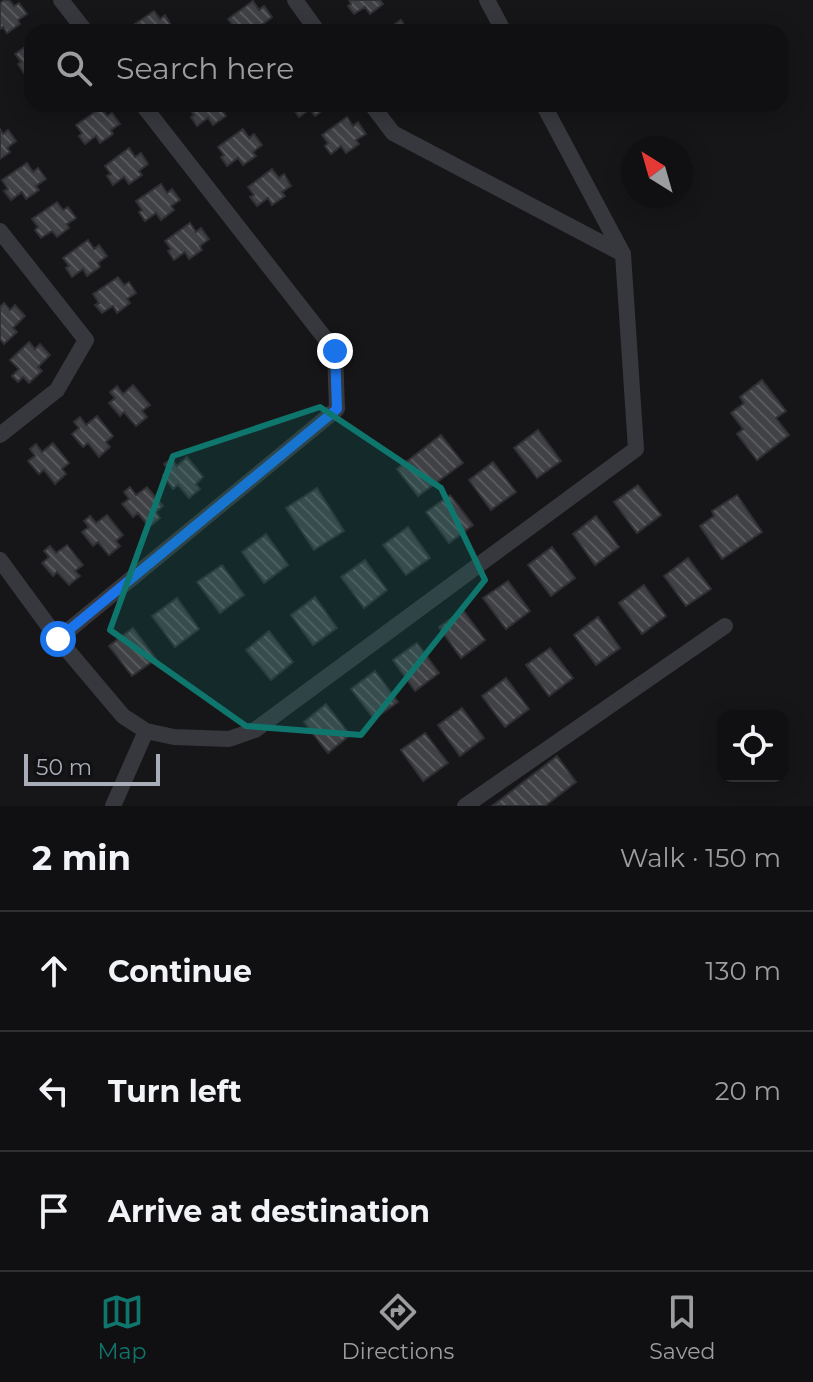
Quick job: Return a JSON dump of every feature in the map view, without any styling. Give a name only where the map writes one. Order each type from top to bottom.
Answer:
[{"type":"street","points":[[61,0],[80,24]]},
{"type":"street","points":[[295,0],[312,24]]},
{"type":"street","points":[[487,0],[500,24]]},
{"type":"street","points":[[58,639],[337,409],[335,351],[148,112]]},
{"type":"street","points":[[377,112],[393,133],[623,254]]},
{"type":"street","points":[[0,560],[58,639],[123,716],[146,731],[174,737],[229,739],[255,730],[636,449],[623,254],[547,112]]},
{"type":"street","points":[[0,231],[86,340],[57,390],[0,435]]},
{"type":"street","points":[[465,806],[725,626]]},
{"type":"street","points":[[113,806],[146,731]]},
{"type":"highlighted area","points":[[320,407],[441,488],[485,580],[361,735],[246,726],[110,630],[173,456]]},
{"type":"building","points":[[9,0],[14,6],[19,3],[27,14],[18,20],[20,24],[7,33],[3,27],[0,29],[0,3]]},
{"type":"building","points":[[349,0],[380,0],[383,4],[370,14],[365,7],[354,14],[348,6],[351,4]]},
{"type":"building","points":[[253,1],[259,10],[264,6],[272,17],[263,24],[232,24],[228,19]]},
{"type":"building","points":[[154,11],[160,19],[165,15],[170,24],[135,24]]},
{"type":"building","points":[[24,48],[24,73],[18,64],[21,62],[15,54]]},
{"type":"building","points":[[95,112],[104,112],[107,116],[112,113],[120,124],[111,130],[113,134],[100,143],[96,136],[85,144],[76,125]]},
{"type":"building","points":[[192,112],[223,112],[226,116],[213,125],[208,118],[197,126],[191,117],[194,115]]},
{"type":"building","points":[[347,117],[353,126],[358,122],[366,134],[356,140],[359,144],[346,153],[341,146],[331,154],[322,135]]},
{"type":"building","points":[[0,129],[3,134],[8,130],[16,141],[7,148],[10,152],[0,159]]},
{"type":"building","points":[[243,129],[249,138],[254,134],[262,145],[253,152],[256,156],[243,165],[238,158],[227,166],[218,147]]},
{"type":"building","points":[[129,148],[135,157],[141,153],[148,164],[139,171],[142,175],[129,184],[124,177],[113,185],[107,176],[111,174],[105,166]]},
{"type":"building","points":[[27,163],[33,172],[38,168],[46,179],[36,186],[39,190],[26,199],[22,192],[11,200],[4,191],[8,189],[2,180]]},
{"type":"building","points":[[272,169],[279,178],[284,174],[291,186],[282,192],[285,196],[272,205],[268,198],[257,206],[250,197],[254,195],[248,187]]},
{"type":"building","points":[[161,184],[167,193],[172,189],[180,200],[171,206],[174,210],[161,220],[156,213],[145,221],[136,201]]},
{"type":"building","points":[[57,202],[63,210],[68,207],[76,218],[57,237],[52,231],[41,238],[32,219]]},
{"type":"building","points":[[190,223],[196,232],[201,228],[209,239],[200,246],[202,250],[189,259],[185,252],[174,260],[165,241]]},
{"type":"building","points":[[88,240],[94,249],[99,245],[107,256],[98,263],[100,267],[87,276],[83,269],[72,277],[63,258]]},
{"type":"building","points":[[118,277],[124,285],[129,282],[136,293],[127,299],[130,303],[117,313],[113,306],[102,313],[95,305],[99,303],[93,294]]},
{"type":"building","points":[[4,303],[10,310],[15,305],[25,316],[13,328],[17,332],[4,344],[0,339],[0,307]]},
{"type":"building","points":[[29,342],[35,349],[40,344],[50,355],[38,367],[42,371],[29,383],[23,377],[18,382],[12,376],[19,369],[10,360]]},
{"type":"building","points":[[762,380],[786,411],[776,418],[789,435],[757,460],[737,434],[743,429],[731,413],[744,403],[740,397]]},
{"type":"building","points":[[133,385],[150,405],[142,411],[147,417],[136,426],[124,412],[120,416],[109,403],[115,398],[110,392],[117,386],[123,394]]},
{"type":"building","points":[[97,416],[113,436],[106,442],[110,447],[99,457],[88,443],[83,447],[72,434],[79,428],[74,422],[80,417],[86,425]]},
{"type":"building","points":[[538,430],[561,461],[537,478],[514,448]]},
{"type":"building","points":[[441,435],[463,463],[418,496],[397,469]]},
{"type":"building","points":[[53,443],[69,463],[62,469],[66,474],[55,484],[44,470],[39,474],[28,461],[35,456],[30,449],[36,444],[42,452]]},
{"type":"building","points":[[187,457],[203,477],[196,484],[200,489],[189,498],[178,485],[173,489],[163,475],[169,470],[164,464],[171,459],[177,466]]},
{"type":"building","points":[[493,462],[516,492],[491,510],[469,480]]},
{"type":"building","points":[[638,485],[661,515],[637,533],[614,502]]},
{"type":"building","points":[[130,487],[136,495],[147,487],[163,506],[156,512],[160,518],[149,527],[138,513],[133,517],[122,504],[129,499],[124,492]]},
{"type":"building","points":[[317,488],[344,531],[314,550],[286,508]]},
{"type":"building","points":[[450,495],[473,525],[449,543],[426,512]]},
{"type":"building","points":[[737,495],[762,532],[722,559],[700,526],[714,516],[712,511]]},
{"type":"building","points":[[107,515],[123,535],[116,541],[120,546],[109,555],[98,542],[93,546],[82,532],[89,527],[84,521],[90,516],[96,523]]},
{"type":"building","points":[[596,516],[619,547],[595,565],[573,534]]},
{"type":"building","points":[[408,527],[430,558],[406,575],[383,545]]},
{"type":"building","points":[[266,534],[288,565],[264,583],[242,552]]},
{"type":"building","points":[[67,545],[83,565],[75,571],[80,576],[69,585],[57,572],[53,576],[42,563],[49,557],[44,551],[50,546],[56,553]]},
{"type":"building","points":[[552,547],[575,578],[551,596],[528,565]]},
{"type":"building","points":[[688,558],[711,589],[686,606],[664,576]]},
{"type":"building","points":[[365,560],[387,590],[364,608],[341,577]]},
{"type":"building","points":[[222,565],[244,595],[220,613],[197,582]]},
{"type":"building","points":[[508,581],[530,611],[506,629],[483,598]]},
{"type":"building","points":[[644,585],[666,616],[642,634],[619,603]]},
{"type":"building","points":[[315,597],[337,628],[313,645],[291,615]]},
{"type":"building","points":[[177,598],[199,629],[175,647],[152,616]]},
{"type":"building","points":[[463,610],[485,640],[461,658],[439,627]]},
{"type":"building","points":[[598,617],[620,648],[596,665],[574,635]]},
{"type":"building","points":[[133,628],[156,659],[132,676],[109,646]]},
{"type":"building","points":[[269,631],[293,662],[271,680],[246,650]]},
{"type":"building","points":[[417,643],[439,673],[415,691],[393,660]]},
{"type":"building","points":[[550,648],[573,678],[549,696],[526,665]]},
{"type":"building","points":[[375,671],[398,702],[374,719],[351,689]]},
{"type":"building","points":[[506,678],[529,709],[505,727],[482,696]]},
{"type":"building","points":[[326,704],[350,735],[328,753],[304,722]]},
{"type":"building","points":[[462,708],[484,738],[460,756],[438,725]]},
{"type":"building","points":[[425,733],[448,763],[423,781],[401,750]]},
{"type":"building","points":[[557,756],[576,782],[545,806],[492,806]]},
{"type":"route","points":[[58,639],[337,409],[335,351]]}]
